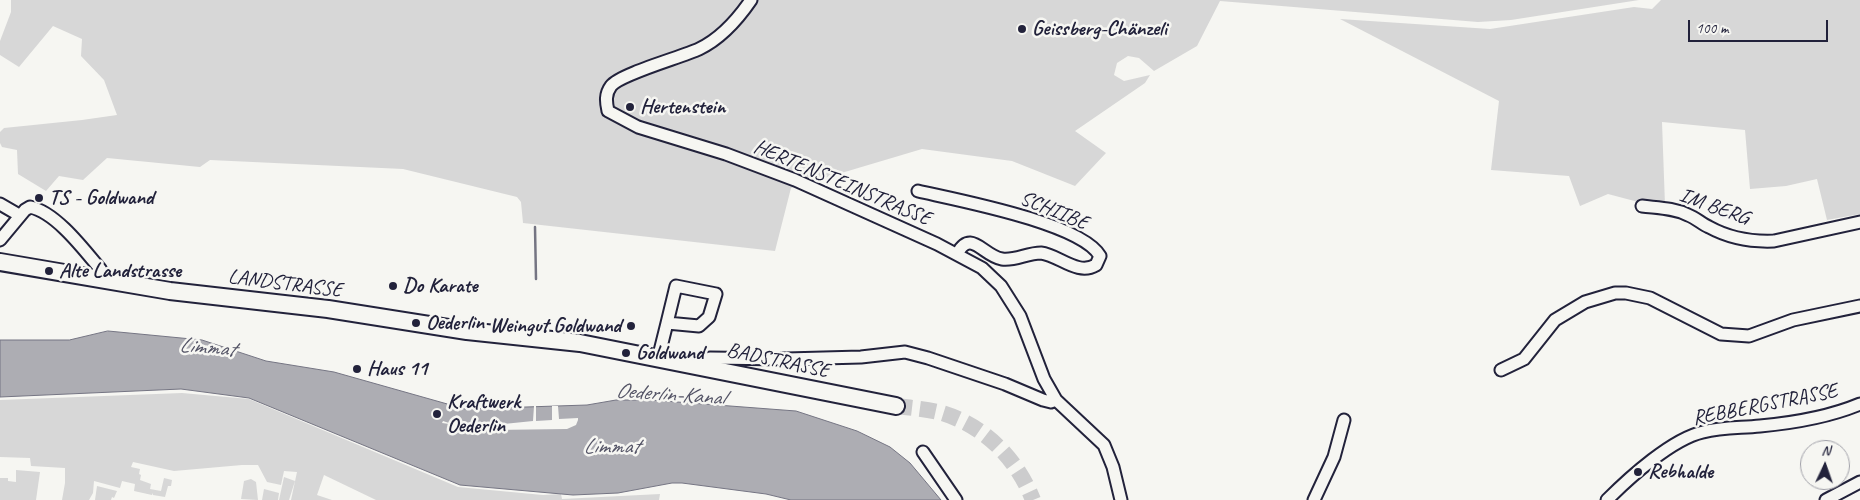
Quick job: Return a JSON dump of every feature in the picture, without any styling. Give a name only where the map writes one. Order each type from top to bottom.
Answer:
[{"type":"main road","name":"LANDSTRASSE","points":[[0,262],[184,293],[328,309],[467,332],[565,342]]},
{"type":"main road","name":"BADSTRASSE","points":[[565,342],[892,405]]},
{"type":"street","name":"HERTENSTEINSTRASSE","points":[[751,0],[742,13],[724,32],[700,49],[626,77],[612,85],[605,99],[608,111],[638,127],[726,154],[795,180],[957,254],[990,274],[1013,304],[1025,326],[1044,379],[1056,400],[1104,445],[1121,500]]},
{"type":"street","name":"SCHIIBE","points":[[918,190],[1012,213],[1067,232],[1087,243],[1100,256],[1096,266],[1086,268],[1074,267],[1041,253],[1013,259],[998,258],[974,243],[967,242],[957,254]]},
{"type":"street","points":[[0,204],[19,216]]},
{"type":"street","name":"IM BERG","points":[[1642,206],[1675,210],[1689,215],[1710,228],[1735,238],[1762,242],[1860,222]]},
{"type":"street","points":[[0,240],[19,216],[30,207],[38,208],[66,230],[101,270],[100,279]]},
{"type":"street","name":"BADSTRASSE","points":[[658,359],[676,286],[716,294],[709,317],[699,326],[667,323]]},
{"type":"street","points":[[1501,370],[1524,359],[1555,320],[1585,302],[1615,293],[1626,293],[1650,298],[1721,334],[1749,336],[1793,320],[1860,306]]},
{"type":"street","points":[[697,366],[710,358],[786,359],[861,357],[905,352],[1005,384],[1043,400],[1051,402],[1056,400]]},
{"type":"street","name":"REBBERGSTRASSE","points":[[1607,500],[1635,474],[1666,451],[1694,435],[1722,428],[1786,423],[1836,412],[1860,404]]},
{"type":"street","points":[[1314,500],[1334,457],[1344,420]]},
{"type":"street","points":[[923,452],[956,500]]},
{"type":"street","points":[[1826,500],[1860,482]]},
{"type":"shaded area","points":[[11,0],[1639,0],[1511,20],[1478,22],[1220,1],[1197,46],[1154,71],[1139,58],[1128,56],[1117,63],[1114,75],[1124,81],[1150,75],[1145,83],[1075,131],[1106,153],[1075,186],[1012,161],[922,149],[791,188],[775,251],[523,223],[521,202],[517,197],[403,169],[210,160],[200,167],[107,158],[83,180],[59,176],[46,191],[18,174],[17,150],[2,147],[0,132],[4,128],[117,115],[104,80],[81,56],[82,39],[53,26],[19,67],[0,55],[0,41],[11,12]]},
{"type":"shaded area","points":[[1661,0],[1860,0],[1860,214],[1827,220],[1817,179],[1786,186],[1750,189],[1745,130],[1662,122],[1665,205],[1642,203],[1608,194],[1580,206],[1569,176],[1491,170],[1499,101],[1340,19],[1490,29],[1634,7],[1652,9]]},
{"type":"shaded area","points":[[182,393],[249,399],[458,487],[543,495],[561,494],[562,499],[660,494],[659,500],[376,500],[324,475],[317,495],[332,500],[291,500],[297,472],[284,471],[281,485],[267,482],[258,465],[174,471],[133,462],[131,467],[140,469],[140,480],[151,484],[150,489],[161,491],[164,478],[172,480],[165,497],[153,495],[153,493],[152,495],[134,491],[135,484],[122,481],[120,488],[94,481],[93,493],[89,500],[62,500],[65,468],[31,466],[30,458],[0,457],[0,400]]},
{"type":"shaded area","points":[[16,470],[40,472],[36,500],[0,500],[0,478],[8,478],[8,481],[16,482]]},
{"type":"shaded area","points":[[284,477],[295,481],[289,500],[279,500]]},
{"type":"shaded area","points":[[251,479],[256,482],[258,500],[241,499],[244,481]]},
{"type":"shaded area","points":[[97,486],[117,491],[114,498],[112,497],[111,500],[95,500]]},
{"type":"shaded area","points":[[264,489],[279,493],[278,500],[262,500]]},
{"type":"water","name":"Limmat","points":[[108,331],[202,340],[266,361],[334,372],[465,409],[587,405],[616,400],[651,400],[796,411],[857,431],[890,447],[910,463],[941,500],[791,500],[766,494],[682,483],[672,483],[618,493],[573,495],[460,485],[249,398],[181,389],[0,397],[0,340],[69,340]]},
{"type":"pier","points":[[534,406],[536,406],[536,421],[552,420],[552,406],[558,406],[559,419],[578,418],[578,420],[576,425],[567,429],[493,430],[442,423],[443,421],[452,424],[484,426],[533,421]]},
{"type":"waterway","points":[[535,227],[536,279]]},
{"type":"tunnel","points":[[896,406],[942,413],[972,426],[998,446],[1009,458],[1033,500]]},
{"type":"place","name":"Geissberg-Chänzeli","points":[[1022,29]]},
{"type":"place","name":"Hertenstein","points":[[630,107]]},
{"type":"place","name":"TS - Goldwand","points":[[39,198]]},
{"type":"place","name":"Alte Landstrasse","points":[[49,271]]},
{"type":"place","name":"Do Karate","points":[[393,286]]},
{"type":"place","name":"Oederlin","points":[[416,323]]},
{"type":"place","name":"Weingut Goldwand","points":[[631,326]]},
{"type":"place","name":"Goldwand","points":[[626,353]]},
{"type":"place","name":"Haus 11","points":[[357,369]]},
{"type":"place","name":"Kraftwerk Oederlin","points":[[437,414]]},
{"type":"place","name":"Rebhalde","points":[[1638,472]]},
{"type":"water label","name":"Oederlin-Kanal","points":[[670,395]]}]
